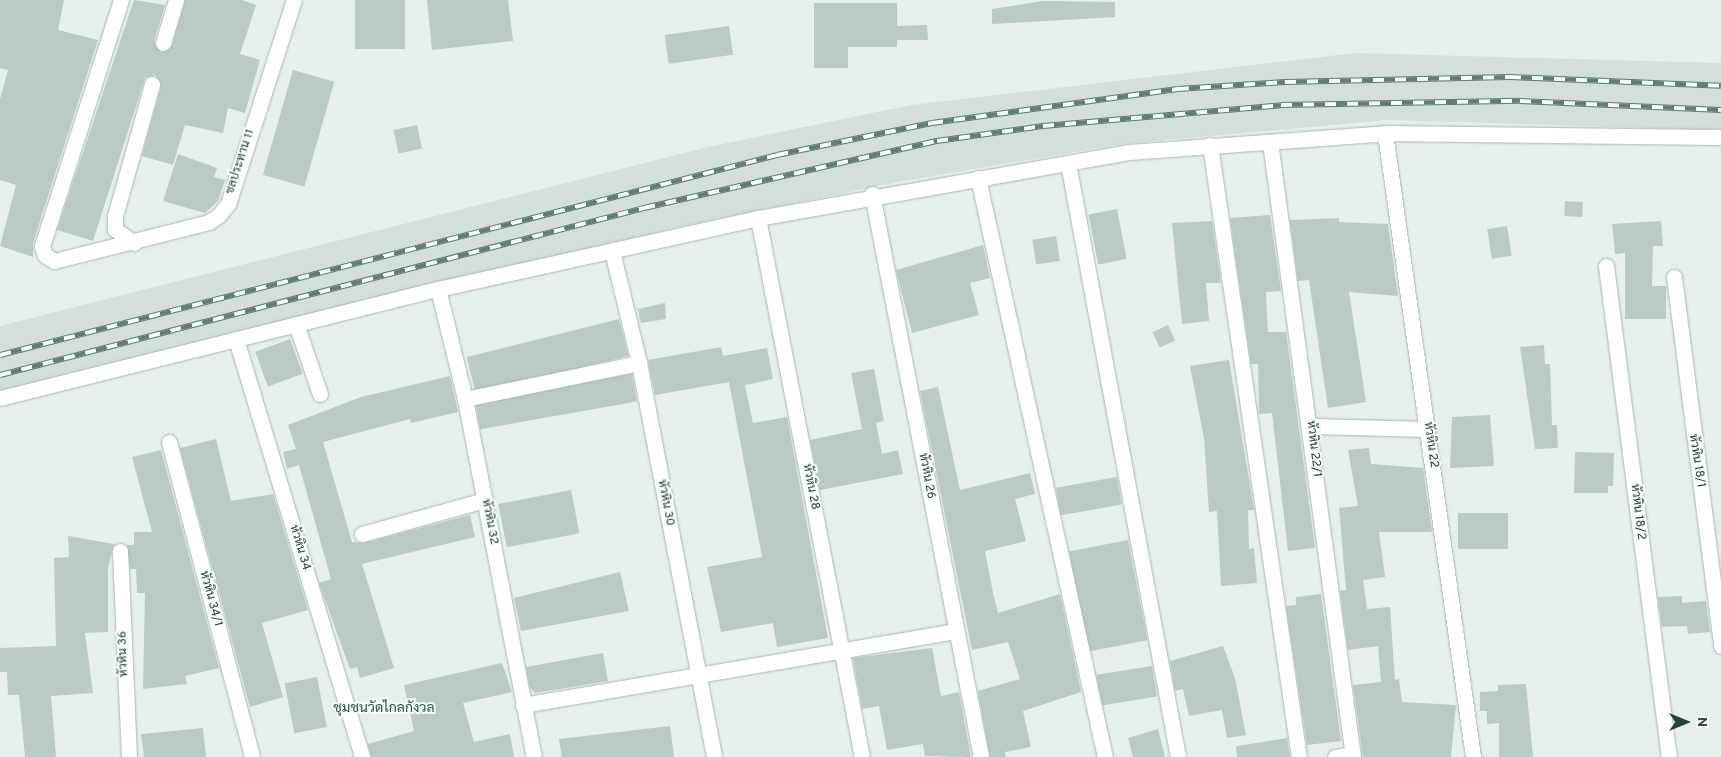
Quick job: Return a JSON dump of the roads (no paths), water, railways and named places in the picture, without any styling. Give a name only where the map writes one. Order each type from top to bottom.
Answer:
[{"type":"street","name":"ชลประทาน 11","points":[[121,0],[42,246],[45,255],[54,261],[134,243],[209,222],[228,204],[294,0]]},
{"type":"street","points":[[163,43],[176,0]]},
{"type":"street","points":[[134,243],[115,229],[115,216],[152,84]]},
{"type":"street","points":[[0,398],[438,289],[758,218],[872,194],[1068,163],[1210,145],[1385,134],[1721,137]]},
{"type":"street","name":"หัวหิน 22","points":[[1385,134],[1428,429],[1472,757]]},
{"type":"street","name":"หัวหิน 22/1","points":[[1270,142],[1310,426],[1353,756]]},
{"type":"street","points":[[1210,145],[1299,757]]},
{"type":"street","points":[[1068,163],[1178,757]]},
{"type":"street","points":[[978,178],[1104,757]]},
{"type":"street","name":"หัวหิน 26","points":[[872,194],[981,757]]},
{"type":"street","name":"หัวหิน 28","points":[[758,218],[862,757]]},
{"type":"street","name":"หัวหิน 30","points":[[612,251],[639,363],[714,757]]},
{"type":"street","name":"หัวหิน 18/2","points":[[1606,266],[1669,757]]},
{"type":"street","name":"หัวหิน 18/1","points":[[1674,277],[1721,646]]},
{"type":"street","name":"หัวหิน 32","points":[[438,289],[465,399],[534,757]]},
{"type":"street","points":[[296,324],[320,394]]},
{"type":"street","name":"หัวหิน 34","points":[[236,339],[362,757]]},
{"type":"street","points":[[465,399],[639,363]]},
{"type":"street","points":[[1310,426],[1428,429]]},
{"type":"street","name":"หัวหิน 34/1","points":[[169,442],[252,757]]},
{"type":"street","points":[[362,534],[485,500]]},
{"type":"street","name":"หัวหิน 36","points":[[120,551],[129,757]]},
{"type":"street","points":[[523,705],[956,630]]},
{"type":"street","points":[[1336,757],[1353,756]]},
{"type":"railway","points":[[0,355],[777,155],[932,123],[1178,89],[1285,82],[1510,77],[1721,86]]},
{"type":"railway","points":[[0,375],[644,208],[937,141],[1043,126],[1281,105],[1520,101],[1721,110]]},
{"type":"district","name":"ชุมชนวัดไกลกังวล","points":[[384,709]]}]
